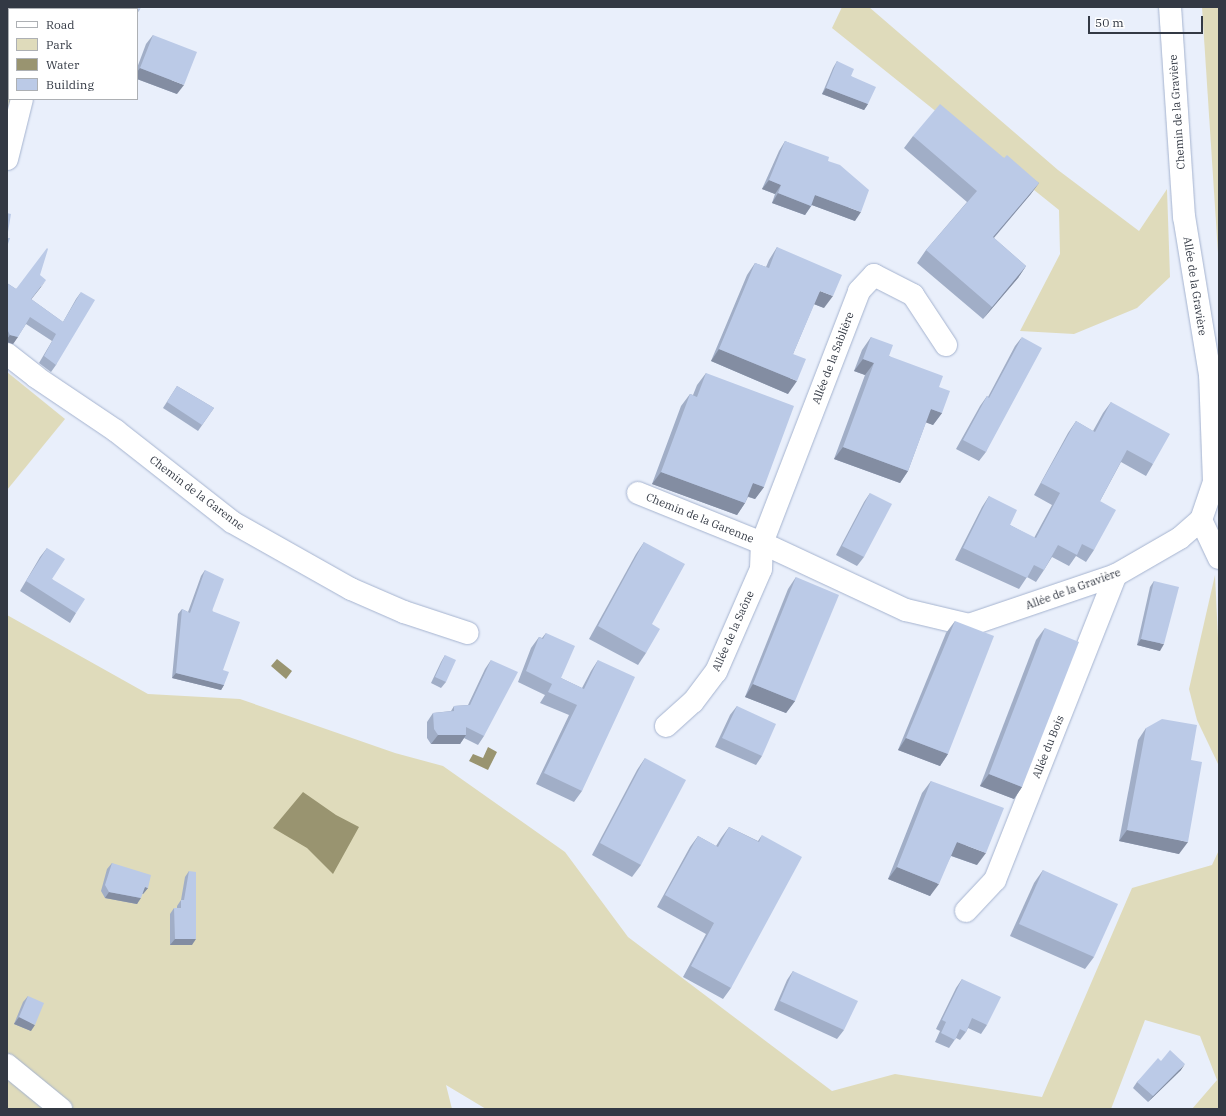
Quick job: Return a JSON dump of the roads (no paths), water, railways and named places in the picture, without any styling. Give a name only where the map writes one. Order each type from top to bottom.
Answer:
[{"type":"street","name":"Chemin de la Gravière","points":[[1170,7],[1184,217]]},
{"type":"street","points":[[7,159],[22,100]]},
{"type":"street","name":"Allée de la Gravière","points":[[762,543],[906,610],[970,625],[1116,575],[1180,538],[1201,520],[1214,482],[1210,375],[1184,217]]},
{"type":"street","name":"Allée de la Sablière","points":[[762,543],[859,291],[874,275],[913,295],[946,345]]},
{"type":"street","name":"Chemin de la Garenne","points":[[7,354],[36,377],[116,431],[232,522],[351,589],[404,612],[468,633]]},
{"type":"street","name":"Chemin de la Garenne","points":[[638,493],[762,543]]},
{"type":"street","points":[[1201,520],[1218,553]]},
{"type":"street","name":"Allée de la Saône","points":[[666,726],[693,702],[716,672],[761,569],[762,543]]},
{"type":"street","name":"Allée du Bois","points":[[966,911],[995,880],[1116,575]]},
{"type":"street","points":[[7,1065],[61,1109]]},
{"type":"water","points":[[277,659],[292,671],[286,679],[271,666]]},
{"type":"water","points":[[488,747],[497,752],[488,770],[469,761],[473,754],[483,758]]},
{"type":"water","points":[[303,792],[336,815],[359,827],[333,874],[307,848],[273,828]]}]
